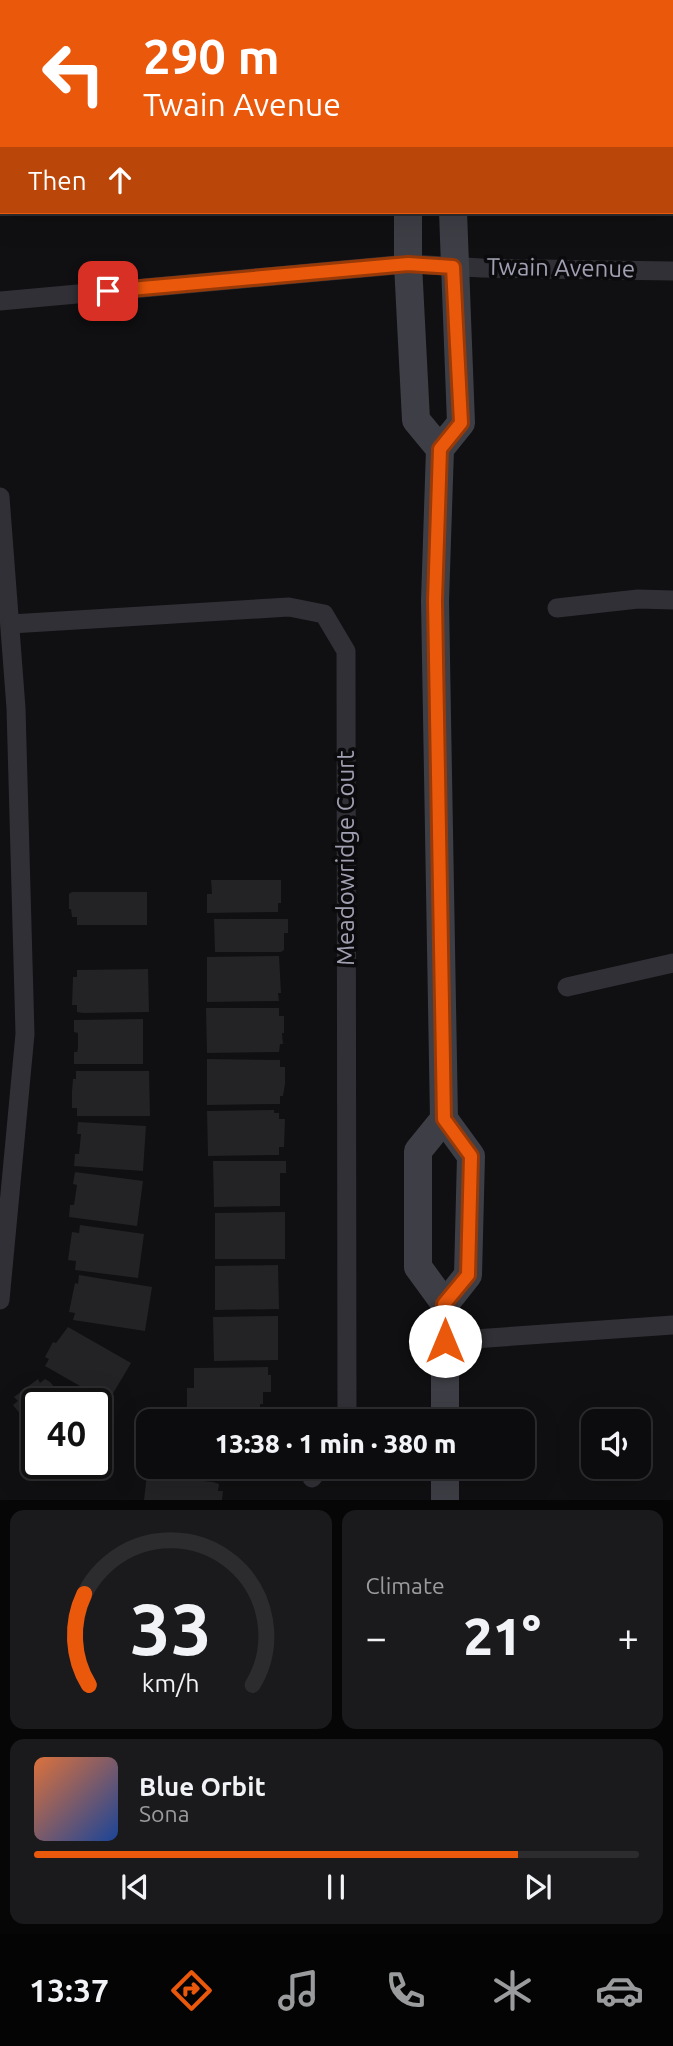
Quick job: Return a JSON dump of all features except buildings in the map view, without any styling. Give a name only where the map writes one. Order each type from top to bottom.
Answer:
[{"type":"street","points":[[408,214],[416,420],[440,449]]},
{"type":"street","points":[[444,1304],[468,1275],[471,1156],[444,1119],[435,601],[440,449],[461,423],[453,214]]},
{"type":"street","name":"Twain Avenue","points":[[0,301],[408,264],[673,271]]},
{"type":"street","points":[[0,497],[16,722],[25,1034],[0,1300]]},
{"type":"street","points":[[557,608],[638,599],[673,600]]},
{"type":"street","name":"Meadowridge Court","points":[[11,624],[289,607],[324,614],[346,651],[347,1409]]},
{"type":"street","points":[[567,987],[673,963]]},
{"type":"street","points":[[444,1119],[418,1151],[418,1267],[444,1304],[445,1409]]},
{"type":"street","points":[[445,1341],[673,1325]]},
{"type":"street","points":[[445,1479],[445,1500]]},
{"type":"route","points":[[108,291],[408,264],[453,267],[461,423],[440,449],[435,601],[444,1119],[471,1156],[468,1275],[444,1304],[445,1341]]}]
